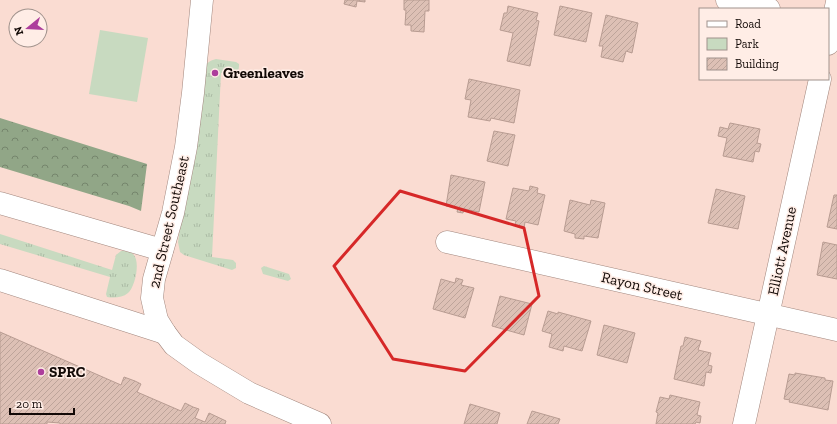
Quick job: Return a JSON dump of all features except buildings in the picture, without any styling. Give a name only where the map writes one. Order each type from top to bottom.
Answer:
[{"type":"street","name":"2nd Street Southeast","points":[[202,0],[186,147],[173,213],[154,279],[152,298],[157,320],[174,345],[199,363],[249,393],[320,424]]},
{"type":"street","points":[[727,0],[763,8]]},
{"type":"street","points":[[831,28],[837,2]]},
{"type":"street","name":"Elliott Avenue","points":[[744,424],[820,80]]},
{"type":"street","points":[[0,203],[162,250]]},
{"type":"street","name":"Rayon Street","points":[[448,242],[837,330]]},
{"type":"street","points":[[0,280],[165,333]]},
{"type":"highlighted area","points":[[400,191],[524,228],[539,296],[465,371],[393,359],[334,266]]},
{"type":"green space","points":[[100,30],[148,38],[137,102],[89,94]]},
{"type":"green space","points":[[216,59],[236,62],[239,64],[239,69],[236,73],[221,73],[212,257],[233,260],[236,263],[236,268],[232,270],[184,255],[180,252],[178,242],[203,70],[208,63]]},
{"type":"green space","points":[[0,118],[147,164],[141,211],[0,167]]},
{"type":"green space","points":[[0,234],[112,270],[116,255],[121,251],[130,252],[133,254],[137,262],[135,280],[131,290],[128,293],[121,297],[107,297],[106,294],[110,277],[0,244]]},
{"type":"green space","points":[[264,266],[289,274],[291,279],[288,281],[263,274],[261,268]]},
{"type":"place","name":"Greenleaves","points":[[215,73]]},
{"type":"place","name":"SPRC","points":[[41,372]]}]
